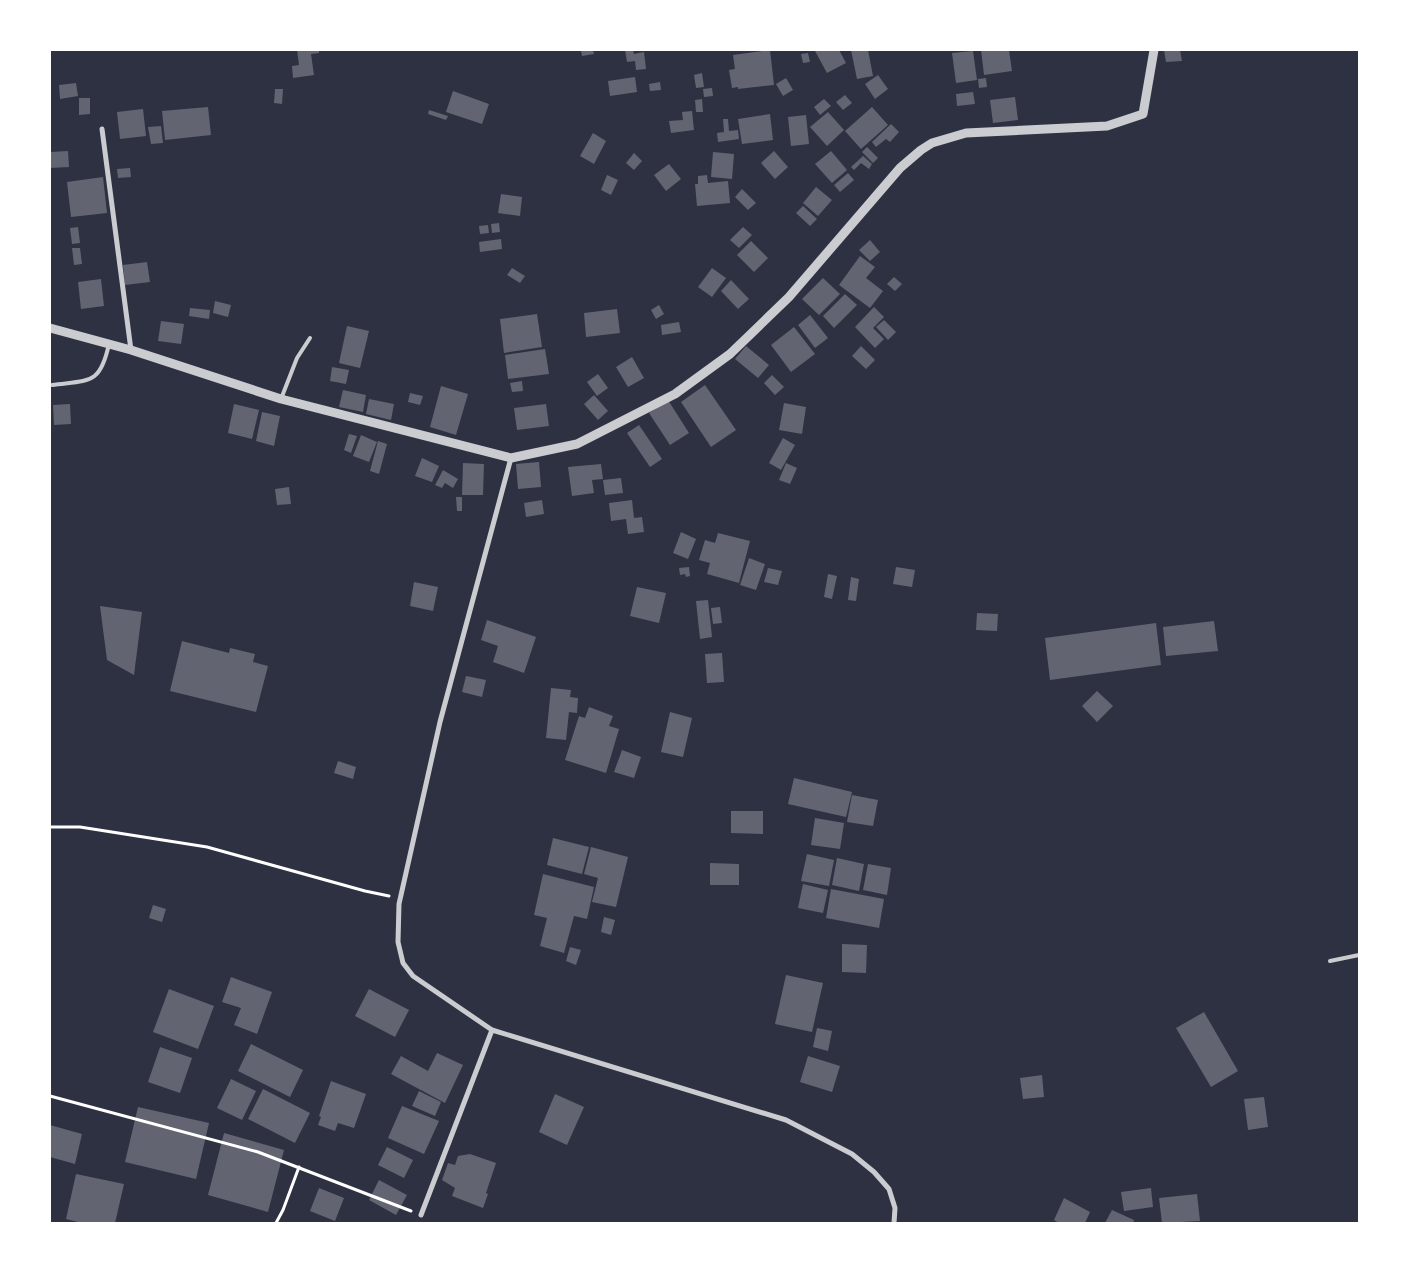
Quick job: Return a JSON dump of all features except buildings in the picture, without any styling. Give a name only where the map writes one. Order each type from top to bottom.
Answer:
[{"type":"street","points":[[50,328],[131,350],[281,399],[511,458],[577,444],[675,394],[730,354],[789,297],[900,168],[921,150],[932,143],[966,133],[1107,126],[1143,114],[1154,50]]},
{"type":"street","points":[[102,129],[131,350]]},
{"type":"street","points":[[511,458],[440,722],[400,904],[398,942],[403,963],[413,976],[492,1030],[786,1120],[852,1154],[874,1172],[889,1189],[895,1208],[894,1223]]},
{"type":"street","points":[[421,1214],[492,1030]]},
{"type":"lane","points":[[281,399],[297,358],[310,338]]},
{"type":"lane","points":[[52,385],[87,380],[94,377],[100,372],[105,361],[109,344]]},
{"type":"lane","points":[[1330,961],[1359,955]]},
{"type":"path","points":[[50,827],[80,827],[207,847],[388,896],[400,904]]},
{"type":"path","points":[[50,1096],[258,1152],[421,1214]]},
{"type":"path","points":[[276,1223],[284,1210],[299,1167]]}]
